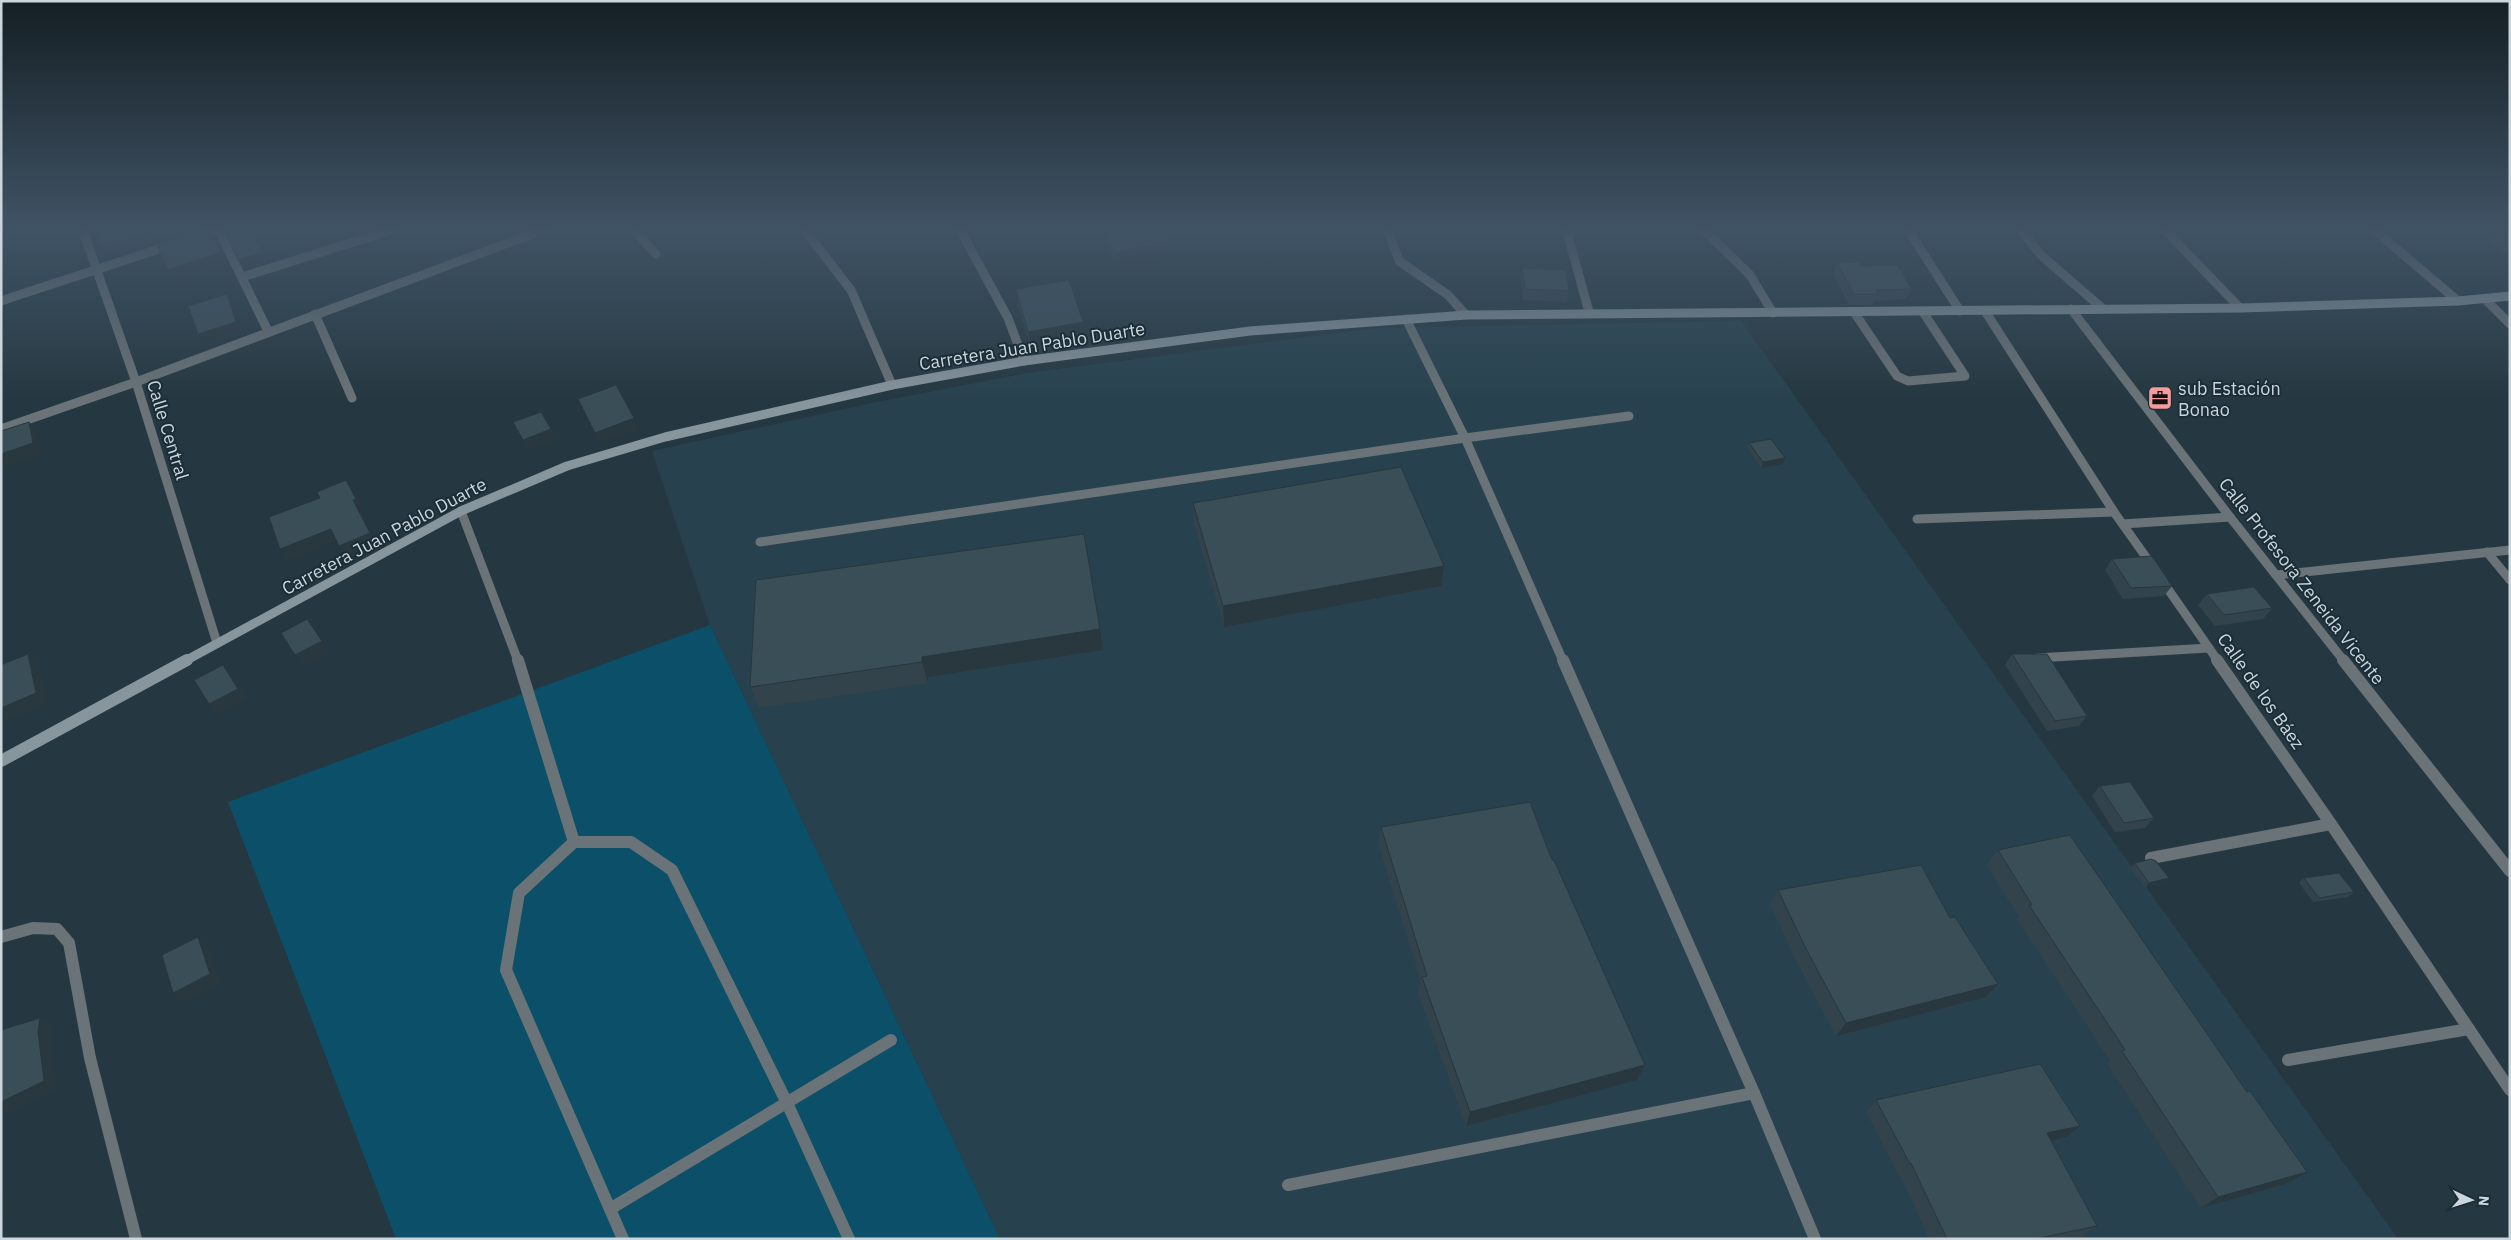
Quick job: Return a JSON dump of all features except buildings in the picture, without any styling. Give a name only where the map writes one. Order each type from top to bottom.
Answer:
[{"type":"main road","name":"Carretera Juan Pablo Duarte","points":[[1,761],[461,511],[567,466],[665,437],[892,385],[1024,361],[1250,331],[1466,315],[1589,312],[1773,313],[1985,311],[2071,308],[2240,308],[2458,301],[2510,296]]},
{"type":"street","points":[[1,301],[45,286]]},
{"type":"street","name":"Calle Central","points":[[102,286],[136,382],[218,643]]},
{"type":"street","points":[[246,286],[268,331]]},
{"type":"street","points":[[1,429],[136,382],[391,286]]},
{"type":"street","points":[[848,286],[892,385]]},
{"type":"street","points":[[991,286],[1008,318],[1024,361]]},
{"type":"street","points":[[1435,286],[1448,295],[1466,315]]},
{"type":"street","points":[[1582,286],[1589,312]]},
{"type":"street","points":[[1757,286],[1773,313]]},
{"type":"street","points":[[1944,286],[1960,311]]},
{"type":"street","points":[[2076,286],[2102,308]]},
{"type":"street","points":[[2219,286],[2240,308]]},
{"type":"street","points":[[2440,286],[2458,301]]},
{"type":"street","points":[[2485,299],[2510,324]]},
{"type":"street","name":"Calle Profesora Zeneida Vicente","points":[[2071,308],[2230,517],[2510,870]]},
{"type":"street","name":"Calle de los Báez","points":[[1985,311],[2114,512],[2331,824],[2510,1090]]},
{"type":"street","points":[[1854,312],[1897,376],[1908,381],[1960,378],[1965,376],[1923,312]]},
{"type":"street","points":[[315,314],[352,398]]},
{"type":"street","points":[[1406,319],[1465,438],[1754,1093],[1815,1239]]},
{"type":"street","points":[[760,542],[1465,438],[1629,416]]},
{"type":"street","points":[[461,511],[526,682],[574,842]]},
{"type":"street","points":[[1917,519],[2114,512]]},
{"type":"street","points":[[2123,524],[2230,517]]},
{"type":"street","points":[[2276,575],[2510,550]]},
{"type":"street","points":[[2487,552],[2510,580]]},
{"type":"street","points":[[2031,659],[2209,648]]},
{"type":"street","points":[[2151,858],[2331,824]]},
{"type":"street","points":[[623,1239],[506,970],[519,893],[574,842],[632,842],[672,870],[787,1103],[849,1239]]},
{"type":"street","points":[[1,937],[33,928],[57,929],[69,943],[90,1058],[136,1239]]},
{"type":"street","points":[[2288,1060],[2468,1029]]},
{"type":"street","points":[[610,1209],[891,1040]]},
{"type":"street","points":[[1288,1185],[1754,1093]]},
{"type":"shaded area","points":[[1741,321],[2398,1239],[1000,1239],[710,625],[652,451],[872,403],[1027,373],[1378,328]]},
{"type":"shaded area","points":[[710,625],[1000,1239],[396,1239],[228,802]]},
{"type":"place","name":"sub Estación Bonao","points":[[2160,398]]}]
